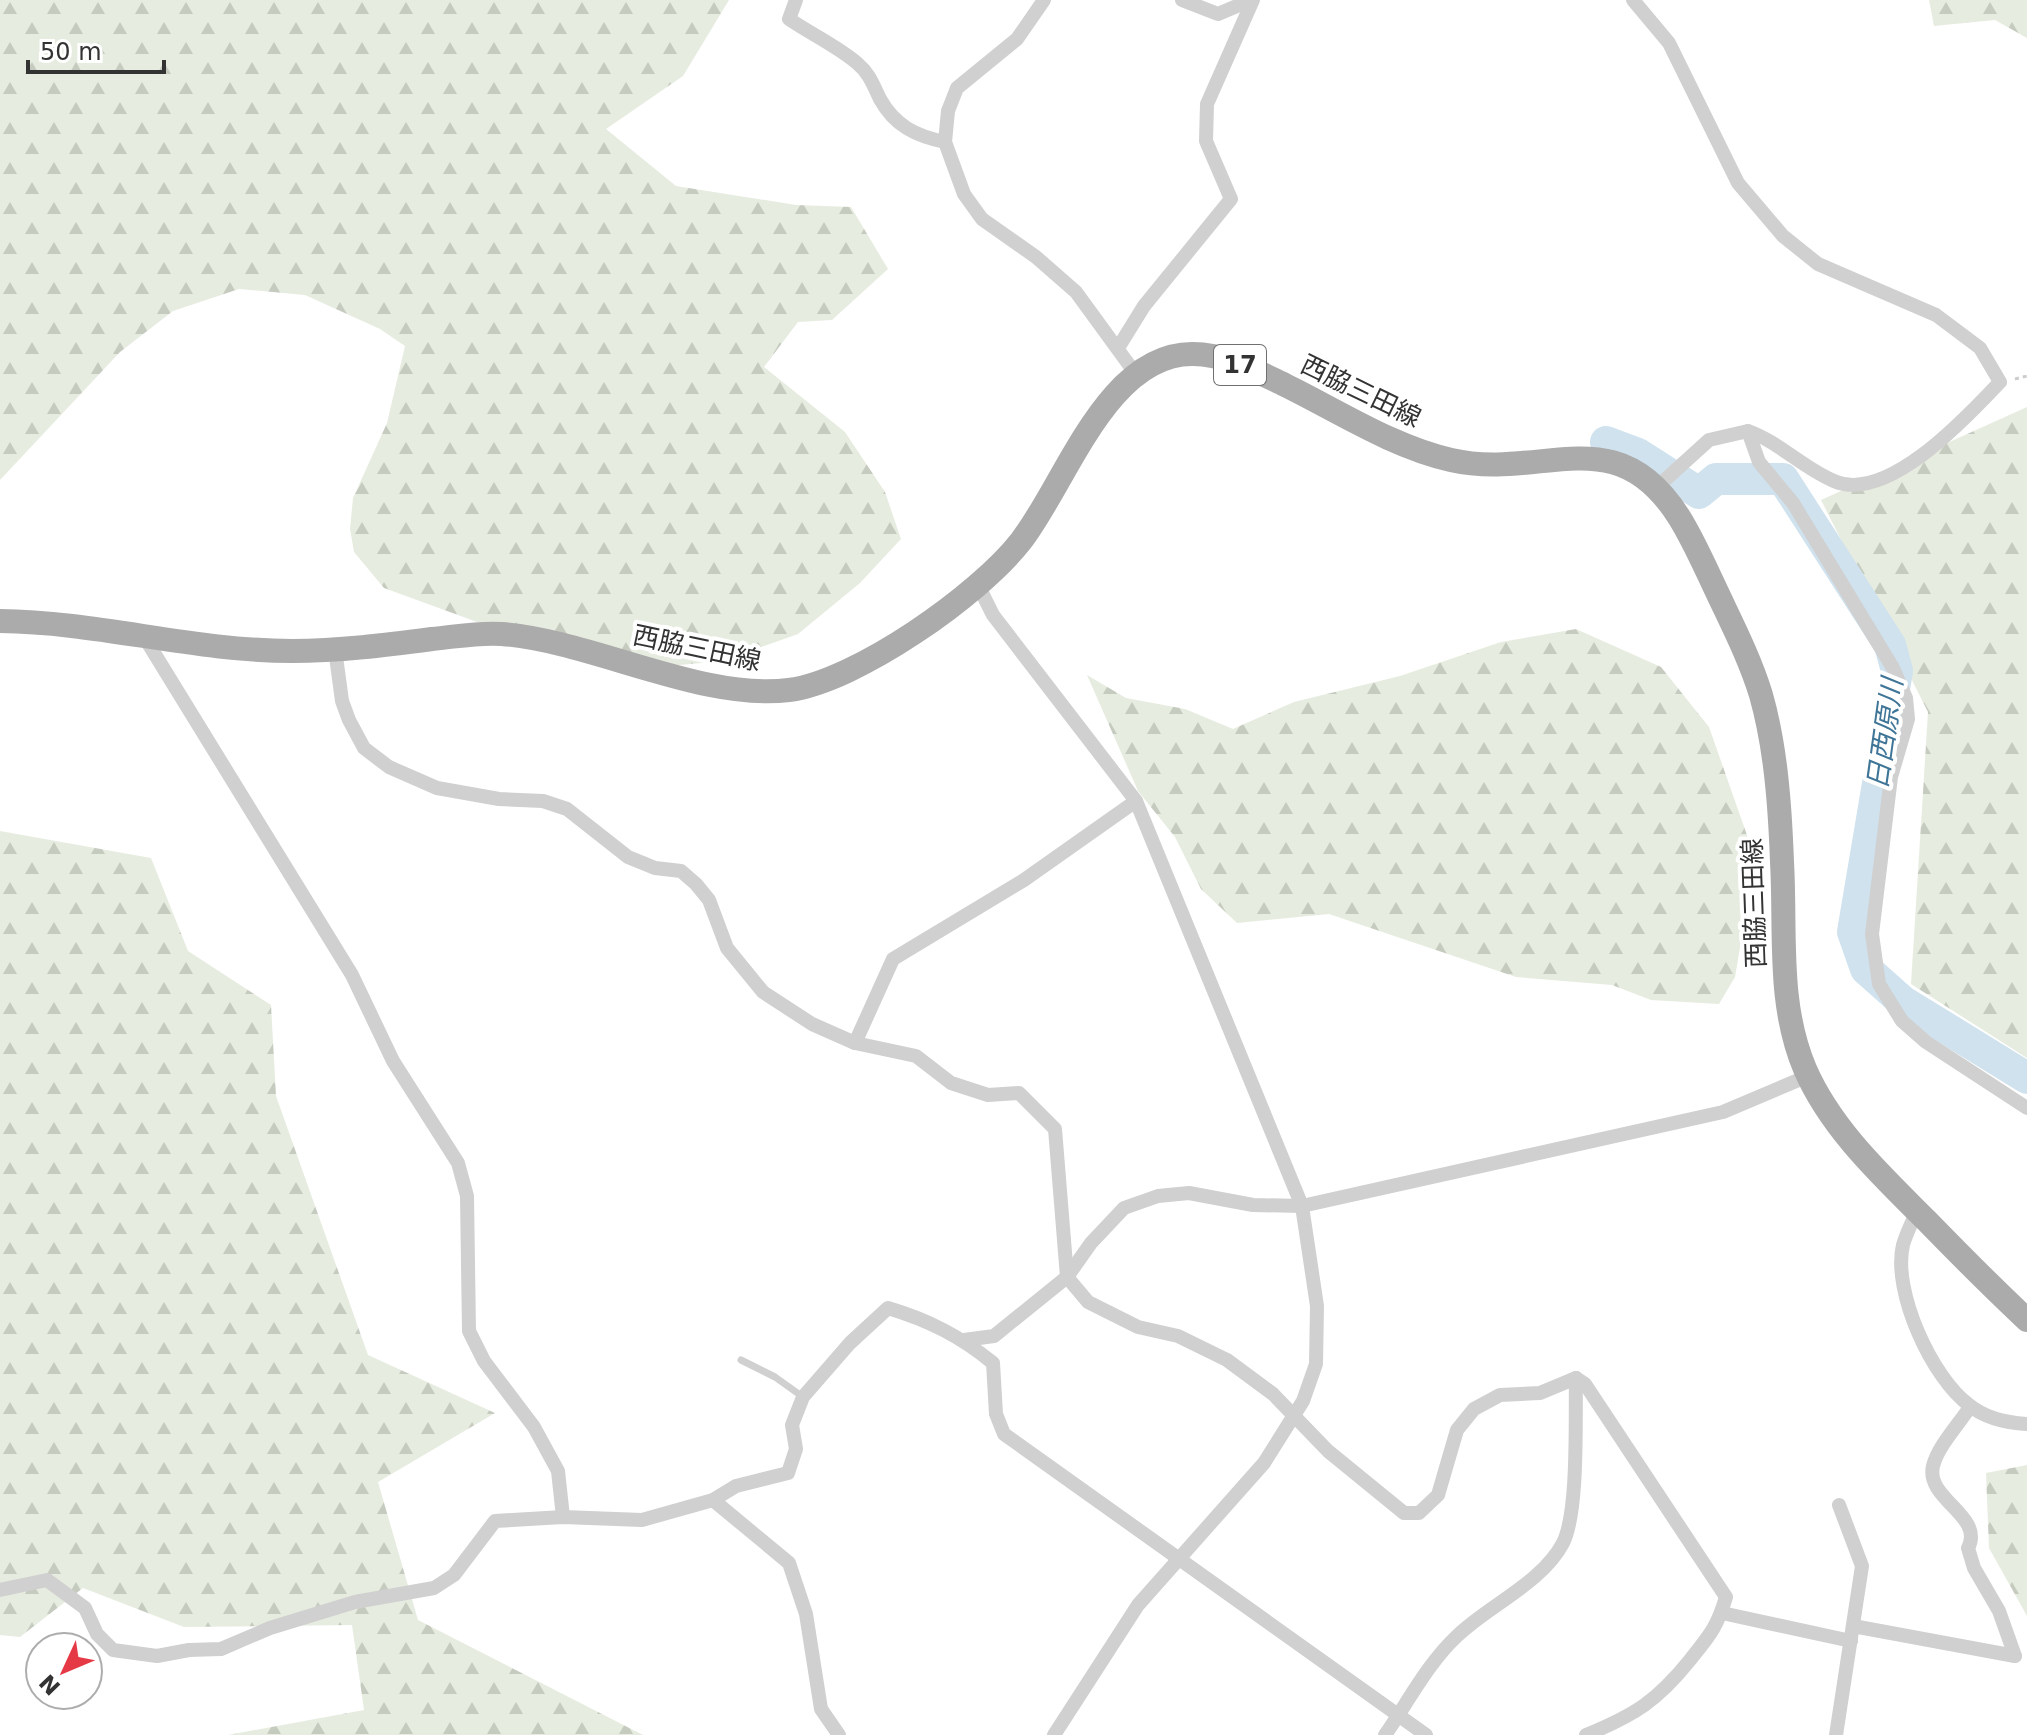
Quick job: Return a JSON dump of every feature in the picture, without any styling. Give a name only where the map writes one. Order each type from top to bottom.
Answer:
[{"type":"main road","name":"西脇三田線","points":[[0,621],[227,647],[335,649],[499,633],[538,639],[708,683],[750,691],[780,692],[809,687],[850,670],[979,587],[1025,536],[1110,399],[1135,373],[1154,361],[1183,353],[1212,355],[1253,370],[1412,447],[1452,461],[1489,465],[1586,456],[1607,459],[1633,470],[1656,488],[1676,512],[1695,544],[1745,650],[1761,696],[1771,740],[1780,828],[1788,1010],[1808,1076],[1848,1138],[2027,1320]]},
{"type":"street","points":[[796,0],[789,19],[857,63],[873,79],[880,98],[902,127],[921,137],[945,142]]},
{"type":"street","points":[[1182,0],[1218,14],[1252,0]]},
{"type":"street","points":[[1118,348],[1144,306],[1231,199],[1206,141],[1207,104],[1252,0]]},
{"type":"street","points":[[1633,0],[1669,43],[1738,183],[1783,236],[1818,264],[1936,315],[1980,348],[2000,382],[1962,423],[1885,480],[1859,487],[1834,481],[1748,431],[1709,440],[1656,488]]},
{"type":"street","points":[[1039,2],[1017,39],[957,88],[948,111],[945,142],[964,194],[982,219],[1036,257],[1076,292],[1135,373]]},
{"type":"street","points":[[1748,431],[1759,462],[1793,503],[1893,668],[1906,698],[1908,719],[1891,777],[1872,934],[1879,984],[1902,1021],[1926,1042],[2027,1108]]},
{"type":"street","points":[[979,587],[993,615],[1136,801],[1302,1206],[1317,1306],[1316,1364],[1303,1401],[1294,1416],[1264,1463],[1138,1605],[1054,1735]]},
{"type":"street","points":[[143,635],[352,975],[393,1061],[458,1163],[467,1196],[469,1331],[484,1361],[534,1427],[558,1471],[563,1517]]},
{"type":"street","points":[[335,649],[342,701],[349,720],[364,748],[389,767],[437,788],[499,799],[543,801],[567,809],[628,857],[655,868],[681,871],[709,900],[727,948],[763,992],[812,1024],[855,1043],[916,1056],[951,1083],[988,1095],[1019,1093],[1055,1129],[1067,1277],[1088,1302],[1138,1327],[1178,1336],[1227,1360],[1273,1394],[1328,1451],[1404,1513],[1419,1513],[1438,1495],[1457,1430],[1474,1409],[1500,1395],[1540,1393],[1576,1378]]},
{"type":"street","points":[[855,1043],[893,959],[1024,880],[1136,801]]},
{"type":"street","points":[[964,1340],[994,1336],[1067,1277],[1091,1243],[1124,1208],[1158,1196],[1189,1193],[1253,1205],[1302,1206],[1723,1112],[1808,1076]]},
{"type":"street","points":[[1917,1211],[1902,1246],[1902,1275],[1909,1308],[1925,1348],[1946,1381],[1970,1407],[2007,1423],[2027,1424]]},
{"type":"street","points":[[0,1590],[47,1580],[85,1608],[97,1634],[113,1650],[157,1656],[189,1650],[221,1649],[270,1628],[355,1602],[434,1588],[454,1575],[495,1521],[563,1517],[642,1520],[713,1500],[736,1486],[788,1473],[796,1449],[792,1425],[803,1397],[850,1343],[888,1308],[928,1320],[964,1340],[993,1363],[996,1414],[1004,1434],[1426,1735]]},
{"type":"street","points":[[1576,1378],[1585,1384],[1726,1597],[1717,1629],[1651,1704],[1586,1735]]},
{"type":"street","points":[[1385,1735],[1456,1637],[1551,1560],[1564,1541],[1570,1514],[1576,1378]]},
{"type":"street","points":[[1722,1613],[2015,1656],[1999,1611],[1974,1568],[1968,1548],[1972,1540],[1971,1529],[1935,1483],[1933,1468],[1970,1407]]},
{"type":"street","points":[[713,1500],[789,1563],[806,1614],[821,1709],[839,1735]]},
{"type":"street","points":[[1836,1735],[1862,1566],[1839,1505]]},
{"type":"lane","points":[[741,1360],[775,1377],[803,1397]]},
{"type":"green space","points":[[0,0],[729,0],[683,76],[606,129],[676,186],[796,205],[851,207],[888,269],[832,320],[798,322],[764,367],[845,432],[885,492],[901,539],[860,583],[798,634],[722,661],[658,667],[513,635],[384,588],[354,552],[350,529],[353,498],[387,423],[405,346],[380,329],[305,295],[239,289],[173,311],[120,352],[0,480]]},
{"type":"green space","points":[[1929,0],[2027,0],[2027,38],[1995,20],[1934,26]]},
{"type":"green space","points":[[2027,407],[2027,1058],[1911,984],[1928,712],[1821,500]]},
{"type":"green space","points":[[1576,629],[1661,667],[1709,727],[1755,858],[1735,977],[1719,1004],[1651,1000],[1612,985],[1516,977],[1329,914],[1237,923],[1201,889],[1175,837],[1138,791],[1087,675],[1126,698],[1185,709],[1233,729],[1294,702],[1400,676],[1501,642]]},
{"type":"green space","points":[[0,831],[151,858],[188,951],[271,1005],[276,1096],[368,1355],[495,1413],[378,1482],[418,1620],[643,1735],[228,1735],[364,1710],[352,1625],[184,1627],[83,1588],[20,1637],[0,1635]]},
{"type":"green space","points":[[2027,1465],[2027,1616],[1989,1548],[1986,1473]]},
{"type":"waterway","name":"日西原川","points":[[1606,442],[1638,454],[1699,493],[1716,479],[1783,479],[1890,645],[1897,671],[1853,932],[1866,969],[1902,1001],[2027,1078]]}]
